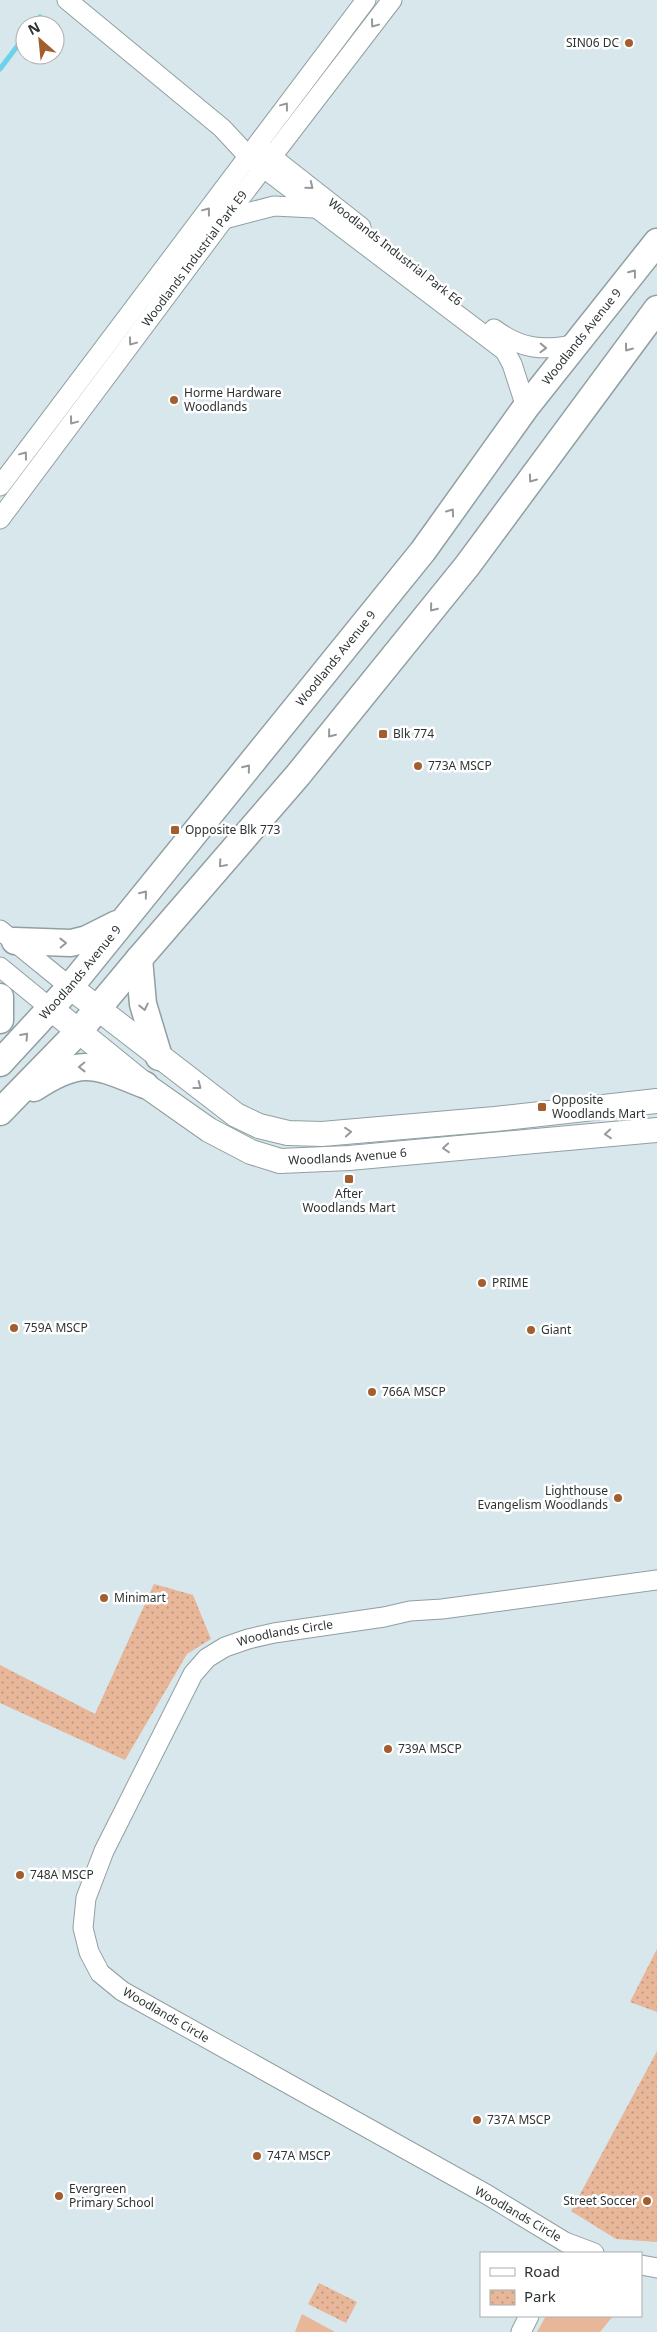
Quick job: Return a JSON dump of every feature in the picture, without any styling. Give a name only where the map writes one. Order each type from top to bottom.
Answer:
[{"type":"main road","name":"Woodlands Avenue 9","points":[[0,1063],[70,987],[423,551],[526,408],[657,242]]},
{"type":"main road","points":[[3,1109],[79,1031],[138,959],[292,783],[467,566],[657,308]]},
{"type":"main road","points":[[7,936],[71,943],[87,939],[121,922]]},
{"type":"main road","points":[[138,959],[142,1004],[159,1057]]},
{"type":"main road","points":[[0,997],[0,1020]]},
{"type":"main road","points":[[3,1109],[45,1080],[73,1067],[94,1067],[145,1085]]},
{"type":"street","name":"Woodlands Industrial Park E9","points":[[0,486],[366,0]]},
{"type":"street","name":"Woodlands Industrial Park E9","points":[[0,519],[224,218],[392,0]]},
{"type":"street","name":"Woodlands Industrial Park E6","points":[[72,3],[222,128],[509,340],[540,348],[578,344]]},
{"type":"street","name":"Woodlands Industrial Park E6","points":[[267,162],[314,208],[505,351],[512,364],[526,408]]},
{"type":"street","points":[[224,218],[274,206],[314,208]]},
{"type":"street","points":[[7,936],[70,987]]},
{"type":"street","points":[[0,967],[50,1008]]},
{"type":"street","name":"Woodlands Avenue 6","points":[[70,987],[236,1115],[259,1126],[288,1133],[332,1133],[504,1118],[657,1101]]},
{"type":"street","name":"Woodlands Avenue 6","points":[[50,1008],[145,1085],[209,1130],[251,1152],[280,1161],[349,1158],[657,1130]]},
{"type":"street","name":"Woodlands Circle","points":[[588,2252],[562,2248],[486,2194],[122,1991],[100,1973],[89,1952],[83,1928],[86,1898],[96,1871],[184,1688],[207,1658],[225,1647],[274,1633],[384,1617],[410,1610],[442,1609],[657,1580]]},
{"type":"street","name":"Woodlands Circle","points":[[384,1617],[392,1624],[398,1624],[657,1592]]},
{"type":"street","points":[[642,2265],[657,2268]]},
{"type":"street","points":[[522,2332],[529,2317]]},
{"type":"green space","points":[[154,1584],[193,1595],[211,1639],[187,1654],[125,1760],[0,1703],[0,1665],[95,1714]]},
{"type":"green space","points":[[657,1949],[657,2012],[630,2002]]},
{"type":"green space","points":[[657,2051],[657,2242],[616,2239],[571,2211]]},
{"type":"green space","points":[[319,2283],[357,2302],[346,2323],[308,2304]]},
{"type":"green space","points":[[302,2314],[335,2332],[295,2332]]},
{"type":"green space","points":[[545,2317],[612,2317],[600,2332],[537,2332]]},
{"type":"waterway","points":[[0,69],[15,49]]},
{"type":"place","name":"SIN06 DC","points":[[629,43]]},
{"type":"place","name":"Horme Hardware Woodlands","points":[[174,400]]},
{"type":"place","name":"Blk 774","points":[[383,734]]},
{"type":"place","name":"773A MSCP","points":[[418,766]]},
{"type":"place","name":"Opposite Blk 773","points":[[175,830]]},
{"type":"place","name":"Opposite Woodlands Mart","points":[[542,1107]]},
{"type":"place","name":"After Woodlands Mart","points":[[349,1179]]},
{"type":"place","name":"PRIME","points":[[482,1283]]},
{"type":"place","name":"759A MSCP","points":[[14,1328]]},
{"type":"place","name":"Giant","points":[[531,1330]]},
{"type":"place","name":"766A MSCP","points":[[372,1392]]},
{"type":"place","name":"Lighthouse Evangelism Woodlands","points":[[618,1498]]},
{"type":"place","name":"Minimart","points":[[104,1598]]},
{"type":"place","name":"739A MSCP","points":[[388,1749]]},
{"type":"place","name":"748A MSCP","points":[[20,1875]]},
{"type":"place","name":"737A MSCP","points":[[477,2120]]},
{"type":"place","name":"747A MSCP","points":[[257,2156]]},
{"type":"place","name":"Evergreen Primary School","points":[[59,2196]]},
{"type":"place","name":"Street Soccer","points":[[647,2201]]}]
